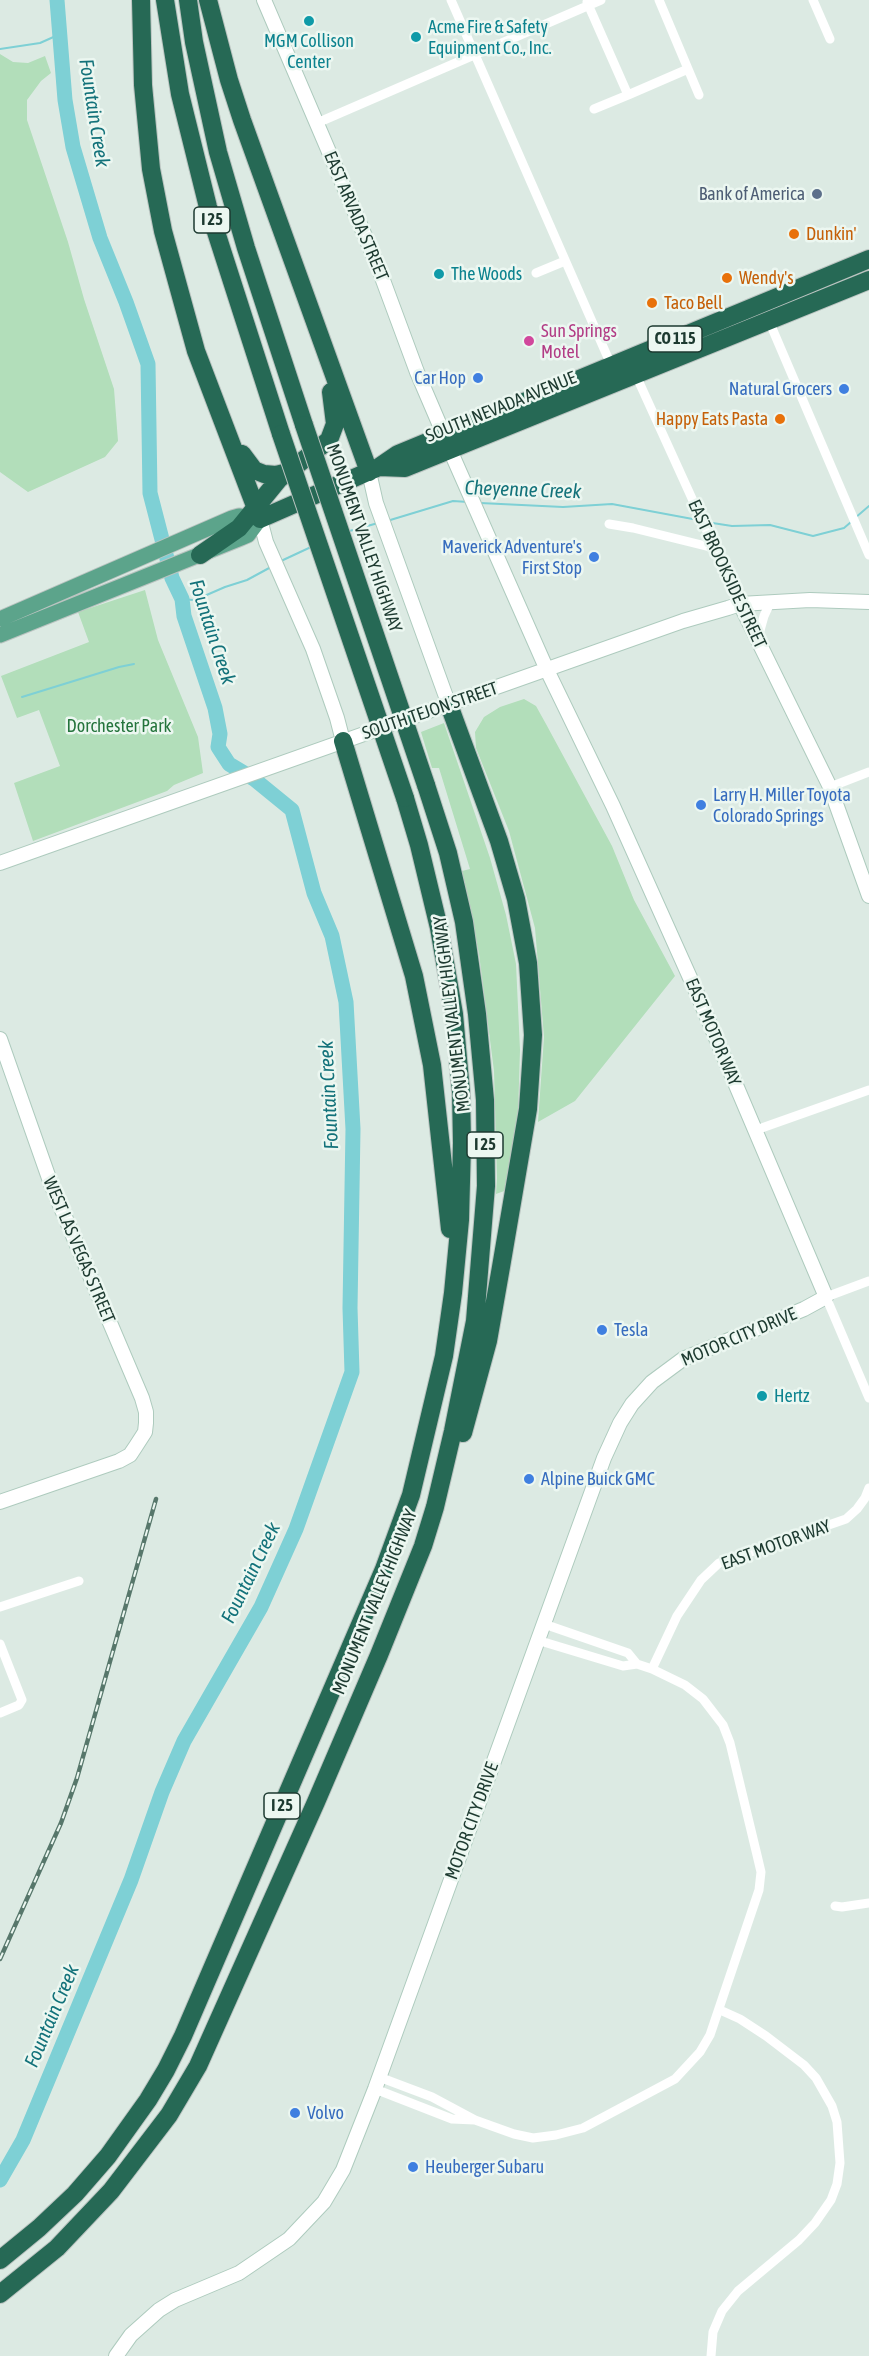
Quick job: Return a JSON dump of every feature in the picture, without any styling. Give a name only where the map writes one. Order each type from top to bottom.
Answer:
[{"type":"highway","points":[[141,0],[143,85],[151,168],[163,231],[246,522]]},
{"type":"highway","name":"MONUMENT VALLEY HIGHWAY","points":[[0,2260],[75,2194],[108,2156],[148,2100],[183,2036],[388,1558],[411,1495],[444,1356],[460,1220],[462,1143],[459,1070],[453,1014],[439,928],[419,845],[281,434],[208,207],[180,94],[165,0]]},
{"type":"highway","name":"MONUMENT VALLEY HIGHWAY","points":[[0,2295],[57,2248],[111,2191],[169,2115],[198,2066],[379,1655],[423,1546],[453,1431],[475,1321],[486,1186],[485,1110],[477,1014],[464,922],[448,853],[246,248],[218,152],[194,42],[188,0]]},
{"type":"highway","points":[[208,0],[229,80],[296,270],[374,470]]},
{"type":"highway","name":"SOUTH NEVADA AVENUE","points":[[246,522],[374,470],[405,468],[447,442],[628,358],[869,259]]},
{"type":"highway","points":[[200,555],[246,522],[273,486],[324,446],[333,434],[335,424],[332,394],[296,270]]},
{"type":"highway","name":"SOUTH NEVADA AVENUE","points":[[447,442],[618,383],[869,280]]},
{"type":"highway","points":[[769,321],[778,305],[796,298],[807,284]]},
{"type":"highway","points":[[713,344],[720,331],[750,318],[754,314],[752,307]]},
{"type":"highway","points":[[204,370],[241,453],[250,466],[264,474],[276,475],[291,471]]},
{"type":"highway","points":[[435,1507],[464,1431],[488,1341],[528,1109],[533,1035],[528,963],[516,899],[499,841],[449,705]]},
{"type":"highway","points":[[343,741],[414,976],[429,1047],[446,1180],[453,1293]]},
{"type":"main road","name":"SOUTH NEVADA AVENUE","points":[[0,619],[106,573],[246,522]]},
{"type":"main road","points":[[0,635],[200,555]]},
{"type":"street","name":"EAST ARVADA STREET","points":[[264,0],[377,264],[417,372],[547,670]]},
{"type":"street","points":[[452,0],[618,383]]},
{"type":"street","points":[[317,123],[588,3],[601,0]]},
{"type":"street","points":[[659,0],[699,95]]},
{"type":"street","points":[[813,0],[830,39]]},
{"type":"street","points":[[588,3],[628,95]]},
{"type":"street","points":[[594,110],[688,69]]},
{"type":"street","points":[[536,273],[565,261]]},
{"type":"street","points":[[769,321],[851,513],[865,536],[869,553]]},
{"type":"street","name":"EAST BROOKSIDE STREET","points":[[628,358],[757,641],[830,787],[869,896]]},
{"type":"street","points":[[374,470],[376,503],[449,705]]},
{"type":"street","points":[[246,522],[266,542],[313,649],[343,741]]},
{"type":"street","points":[[609,524],[714,548]]},
{"type":"street","name":"SOUTH TEJON STREET","points":[[0,863],[683,621],[740,604],[810,600],[869,602]]},
{"type":"street","points":[[757,641],[770,603]]},
{"type":"street","name":"EAST MOTOR WAY","points":[[547,670],[613,806],[756,1130],[869,1398]]},
{"type":"street","points":[[830,787],[869,772]]},
{"type":"street","name":"WEST LAS VEGAS STREET","points":[[0,1039],[51,1184],[146,1412],[146,1423],[141,1438],[130,1455],[119,1461],[0,1502]]},
{"type":"street","points":[[756,1130],[869,1090]]},
{"type":"street","points":[[826,1297],[869,1281]]},
{"type":"street","name":"MOTOR CITY DRIVE","points":[[116,2356],[130,2335],[159,2310],[175,2300],[239,2273],[289,2239],[324,2202],[346,2165],[604,1458],[620,1423],[632,1404],[652,1382],[682,1359],[804,1309],[826,1297]]},
{"type":"street","name":"EAST MOTOR WAY","points":[[652,1669],[677,1616],[701,1580],[719,1563],[846,1519],[857,1509],[869,1488]]},
{"type":"street","points":[[0,1607],[79,1581]]},
{"type":"street","points":[[544,1624],[628,1653],[638,1664]]},
{"type":"street","points":[[377,2083],[452,2119],[475,2120],[514,2134],[533,2138],[556,2135],[583,2128],[675,2079],[700,2052],[720,2010],[759,1890],[760,1872],[758,1855],[730,1743],[723,1725],[703,1699],[685,1685],[652,1669],[638,1664],[623,1666],[537,1640]]},
{"type":"street","points":[[0,1644],[22,1700],[19,1705],[0,1713]]},
{"type":"street","points":[[838,1906],[869,1903]]},
{"type":"street","points":[[711,2356],[713,2332],[722,2311],[738,2291],[799,2240],[815,2223],[831,2200],[837,2184],[840,2163],[837,2122],[832,2106],[816,2078],[804,2065],[766,2036],[740,2019],[720,2010]]},
{"type":"green space","points":[[0,54],[13,62],[28,63],[45,56],[51,73],[41,81],[27,100],[27,120],[114,389],[118,441],[105,457],[28,492],[0,472]]},
{"type":"green space","name":"Dorchester Park","points":[[145,590],[158,640],[198,737],[203,773],[174,785],[167,791],[33,841],[14,783],[60,766],[39,710],[17,718],[1,676],[89,642],[78,612]]},
{"type":"green space","points":[[524,699],[536,706],[546,724],[612,846],[634,900],[675,976],[575,1101],[538,1122],[544,1037],[535,928],[509,831],[476,748],[475,732],[484,717],[500,707]]},
{"type":"green space","points":[[444,723],[490,858],[506,915],[516,964],[520,1050],[518,1115],[507,1190],[496,1194],[494,1071],[479,954],[462,871],[470,869],[439,768],[432,768],[421,732]]},
{"type":"waterway","name":"Fountain Creek","points":[[0,2180],[23,2140],[131,1880],[162,1792],[184,1741],[261,1607],[296,1529],[352,1372],[350,1308],[353,1129],[346,1002],[332,936],[314,893],[292,810],[254,779],[229,764],[218,747],[220,734],[215,708],[184,616],[182,599],[172,578],[150,493],[148,364],[100,238],[73,147],[65,100],[57,0]]},
{"type":"waterway","points":[[0,49],[40,43],[58,35]]},
{"type":"waterway","name":"Cheyenne Creek","points":[[387,521],[453,501],[468,502]]},
{"type":"waterway","name":"Cheyenne Creek","points":[[480,503],[563,507],[612,504],[698,520]]},
{"type":"waterway","name":"Cheyenne Creek","points":[[855,518],[869,506]]},
{"type":"waterway","name":"Cheyenne Creek","points":[[706,522],[732,526],[770,525],[813,536],[844,528],[851,522]]},
{"type":"waterway","name":"Cheyenne Creek","points":[[346,532],[378,523]]},
{"type":"waterway","name":"Cheyenne Creek","points":[[281,561],[311,547]]},
{"type":"waterway","name":"Cheyenne Creek","points":[[182,599],[193,600],[202,597],[247,580],[271,567]]},
{"type":"waterway","points":[[22,697],[134,664]]},
{"type":"railway","points":[[0,1959],[61,1823],[77,1778],[156,1499]]},
{"type":"place","name":"MGM Collison Center","points":[[309,21]]},
{"type":"place","name":"Acme Fire & Safety Equipment Co., Inc.","points":[[416,37]]},
{"type":"place","name":"Bank of America","points":[[817,194]]},
{"type":"place","name":"Dunkin'","points":[[794,234]]},
{"type":"place","name":"The Woods","points":[[439,274]]},
{"type":"place","name":"Wendy's","points":[[727,278]]},
{"type":"place","name":"Taco Bell","points":[[652,303]]},
{"type":"place","name":"Sun Springs Motel","points":[[529,341]]},
{"type":"place","name":"Car Hop","points":[[478,378]]},
{"type":"place","name":"Natural Grocers","points":[[844,389]]},
{"type":"place","name":"Happy Eats Pasta","points":[[780,419]]},
{"type":"place","name":"Maverick Adventure's First Stop","points":[[594,557]]},
{"type":"place","name":"Larry H. Miller Toyota Colorado Springs","points":[[701,805]]},
{"type":"place","name":"Tesla","points":[[602,1330]]},
{"type":"place","name":"Hertz","points":[[762,1396]]},
{"type":"place","name":"Alpine Buick GMC","points":[[529,1479]]},
{"type":"place","name":"Volvo","points":[[295,2113]]},
{"type":"place","name":"Heuberger Subaru","points":[[413,2167]]}]
